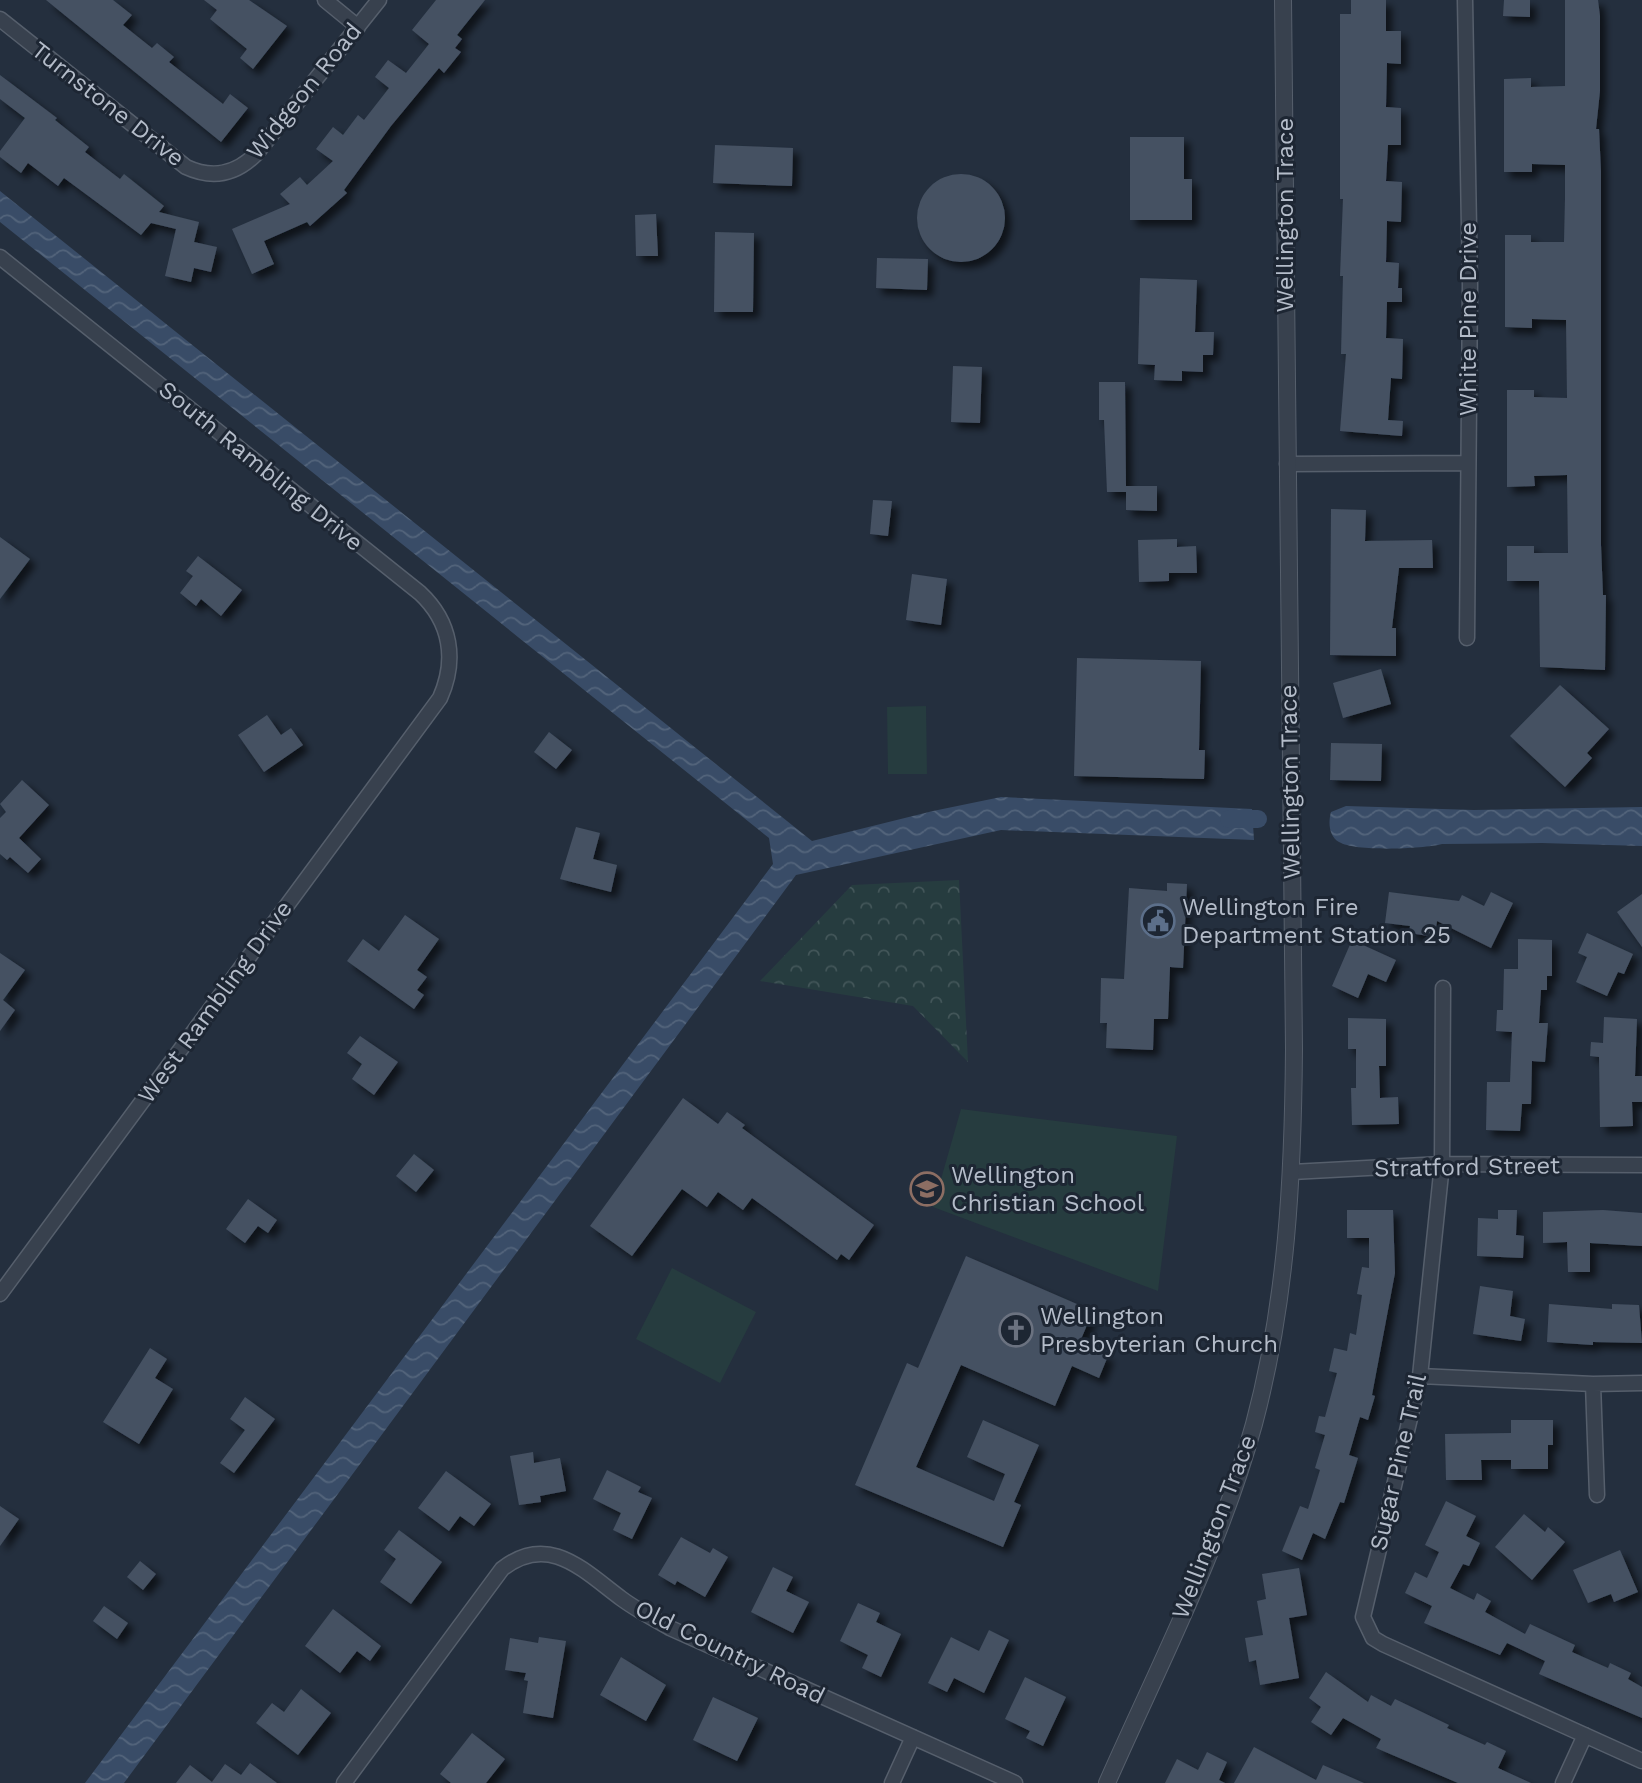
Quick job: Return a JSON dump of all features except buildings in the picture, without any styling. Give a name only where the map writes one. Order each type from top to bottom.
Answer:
[{"type":"street","points":[[325,0],[358,27]]},
{"type":"street","name":"Widgeon Road","points":[[223,174],[246,164],[256,154],[379,0]]},
{"type":"street","name":"Wellington Trace","points":[[1107,1783],[1211,1548],[1254,1424],[1281,1296],[1292,1172],[1294,1049],[1283,0]]},
{"type":"street","name":"White Pine Drive","points":[[1465,0],[1470,285],[1467,638]]},
{"type":"street","name":"Turnstone Drive","points":[[0,19],[186,167],[197,172],[223,174]]},
{"type":"street","name":"South Rambling Drive","points":[[0,257],[429,601],[444,624],[451,664],[446,685],[430,710]]},
{"type":"street","points":[[1287,464],[1468,463]]},
{"type":"street","name":"West Rambling Drive","points":[[0,1294],[430,710]]},
{"type":"street","name":"Sugar Pine Trail","points":[[1443,988],[1442,1164],[1420,1376],[1363,1605],[1367,1628],[1383,1644],[1642,1761]]},
{"type":"street","name":"Stratford Street","points":[[1292,1172],[1442,1164],[1642,1166]]},
{"type":"street","points":[[1420,1376],[1593,1384],[1642,1383]]},
{"type":"street","points":[[1593,1384],[1597,1495]]},
{"type":"street","name":"Old Country Road","points":[[344,1783],[502,1569],[524,1555],[537,1553],[550,1553],[573,1563],[633,1607],[670,1628],[1015,1783]]},
{"type":"street","points":[[1563,1783],[1585,1735]]},
{"type":"street","points":[[892,1783],[913,1737]]},
{"type":"green space","points":[[926,706],[927,774],[888,774],[887,707]]},
{"type":"green space","points":[[959,880],[968,1062],[913,1006],[760,981],[852,885]]},
{"type":"green space","points":[[961,1109],[1177,1136],[1158,1291],[933,1207]]},
{"type":"green space","points":[[672,1268],[756,1312],[720,1383],[636,1339]]},
{"type":"water","points":[[0,191],[812,841],[1001,797],[1252,809],[1254,840],[1001,830],[796,875],[124,1783],[85,1783],[773,864],[769,838],[0,222]]},
{"type":"water","points":[[1346,806],[1474,810],[1642,807],[1642,846],[1542,843],[1442,844],[1390,849],[1360,847],[1339,842],[1331,833],[1331,812]]},
{"type":"waterway","points":[[1229,819],[1258,819]]},
{"type":"place","name":"Wellington Fire Department Station 25","points":[[1158,921]]},
{"type":"place","name":"Wellington Christian School","points":[[927,1189]]},
{"type":"place","name":"Wellington Presbyterian Church","points":[[1016,1330]]}]
